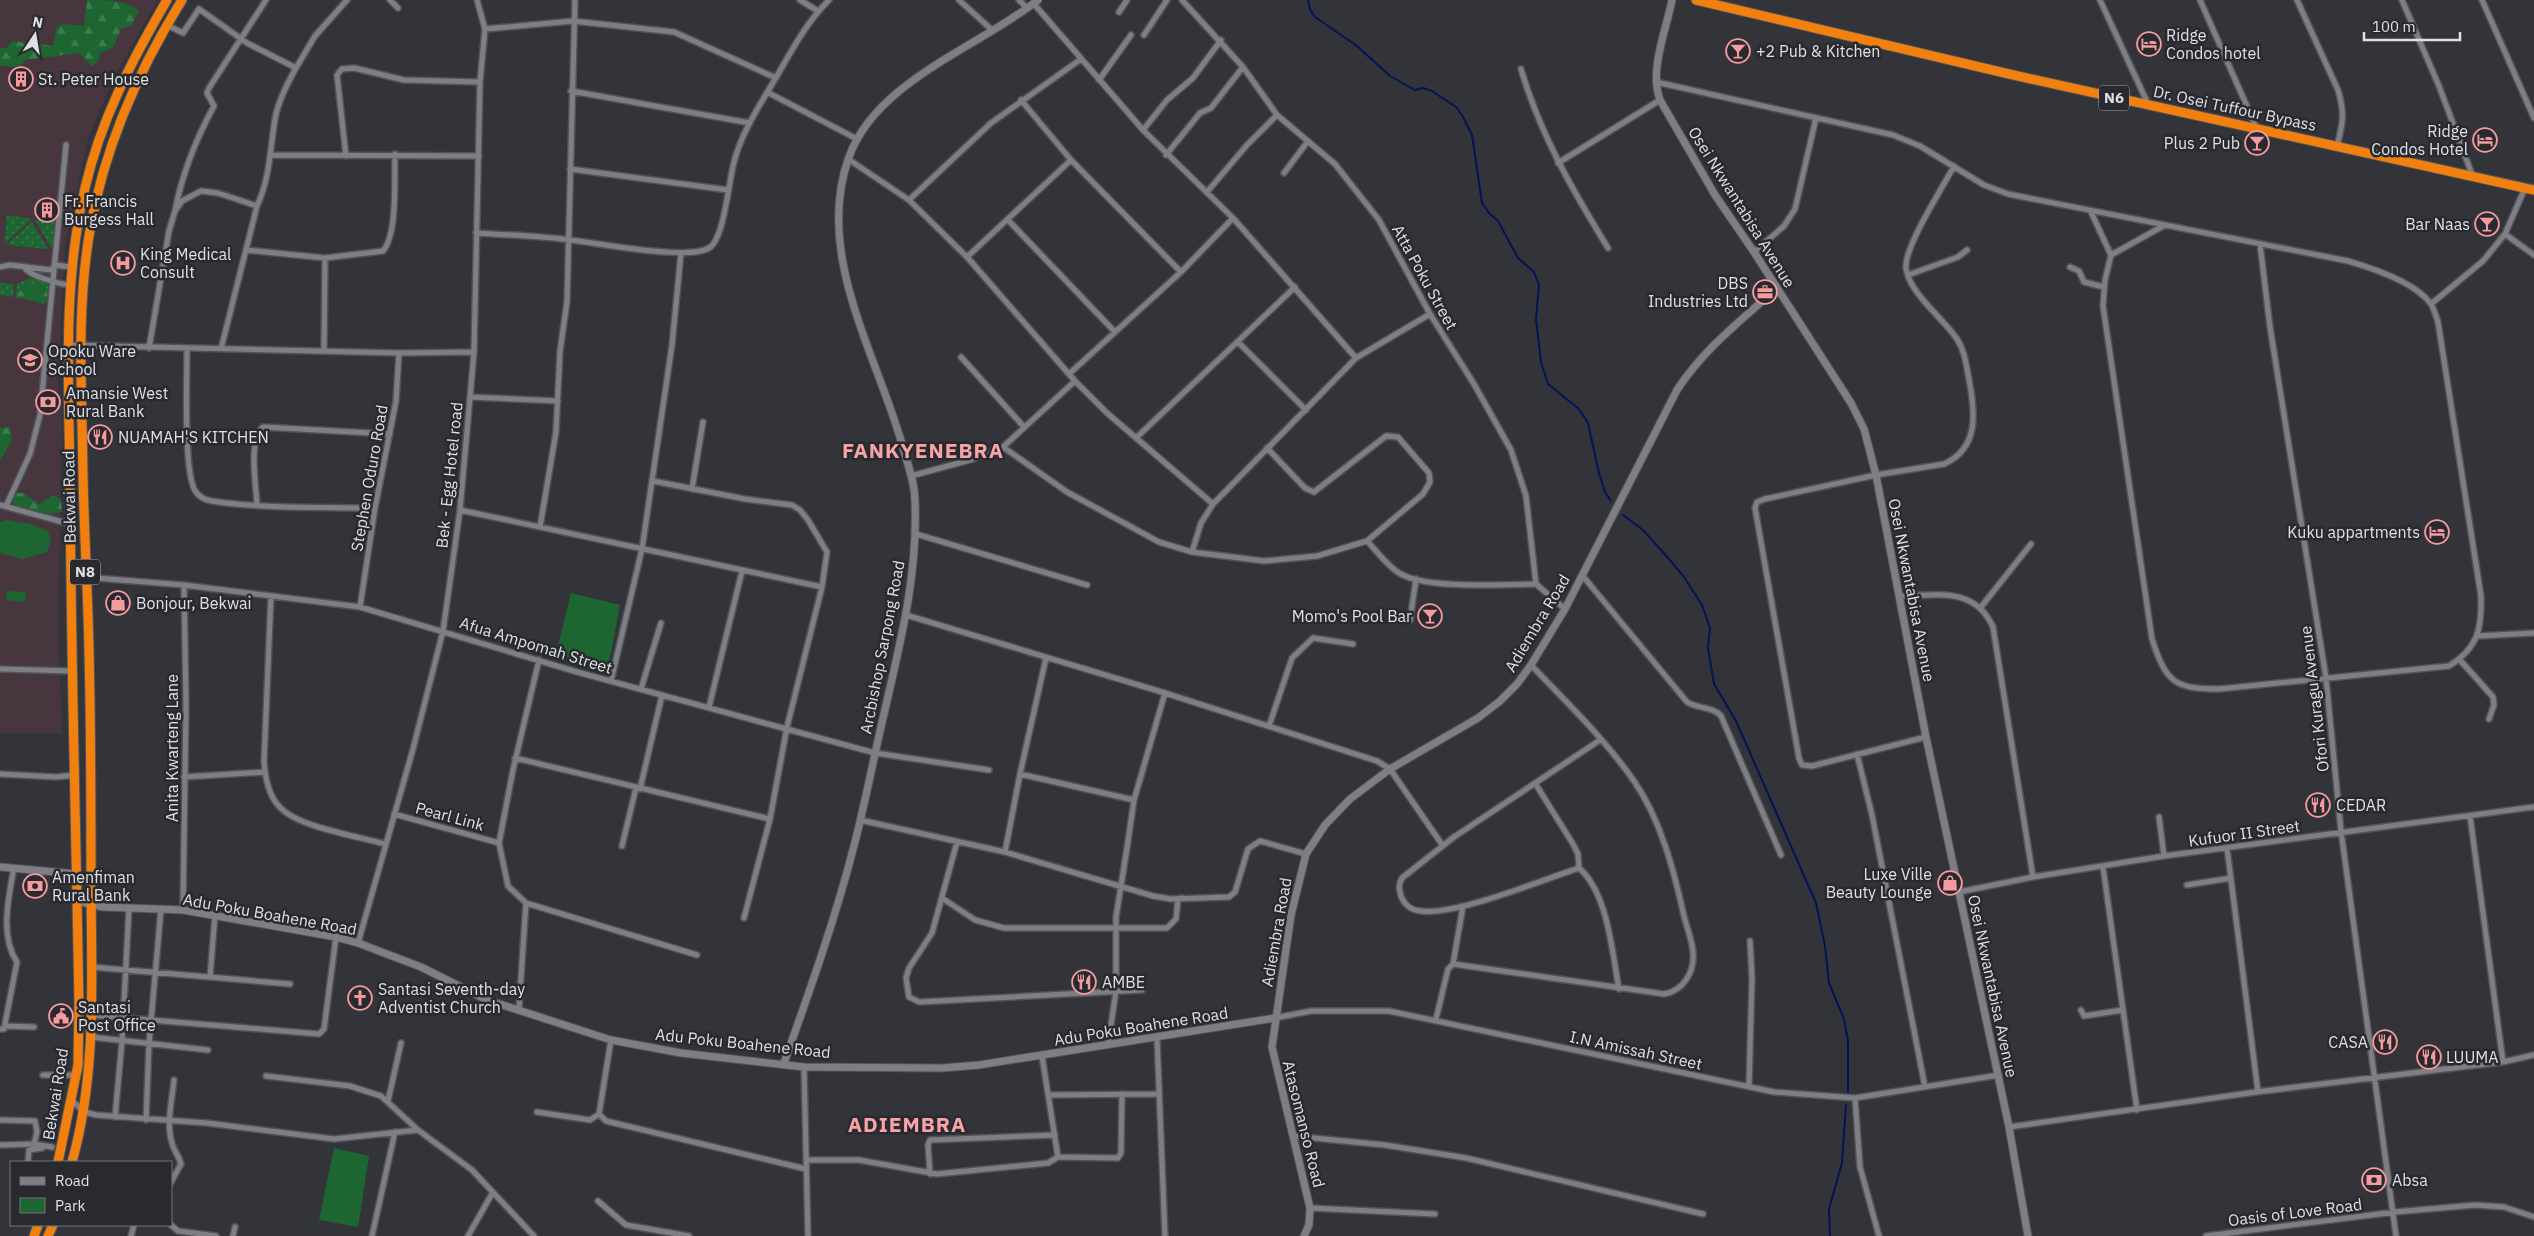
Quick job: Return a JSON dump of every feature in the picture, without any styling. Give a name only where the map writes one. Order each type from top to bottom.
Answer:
[{"type":"highway","name":"Bekwai Road","points":[[58,1161],[76,1075],[79,1004],[78,874],[70,576],[69,346],[71,267],[78,218],[98,140],[124,75],[167,0]]},
{"type":"highway","name":"Bekwai Road","points":[[72,1161],[84,1112],[91,1038],[90,650],[85,576],[82,346],[87,245],[98,191],[124,110],[153,48],[182,0]]},
{"type":"highway","name":"Dr. Osei Tuffour Bypass","points":[[1696,0],[2149,106],[2530,189]]},
{"type":"highway","points":[[73,736],[90,737]]},
{"type":"street","points":[[149,348],[179,189],[204,122],[214,106],[207,93],[266,0]]},
{"type":"street","points":[[221,349],[257,206],[265,189],[275,116],[287,83],[314,36],[347,0]]},
{"type":"street","points":[[390,0],[398,8]]},
{"type":"street","name":"Bek - Egg Hotel road","points":[[358,943],[443,631],[460,510],[474,352],[480,82],[485,29],[477,0]]},
{"type":"street","points":[[540,527],[556,432],[560,351],[567,302],[571,91],[575,0]]},
{"type":"street","points":[[800,0],[818,10]]},
{"type":"street","points":[[476,233],[569,239],[681,253],[709,249],[715,243],[720,231],[734,160],[750,123],[796,41],[818,10],[829,0]]},
{"type":"street","points":[[959,0],[992,30]]},
{"type":"street","points":[[1019,0],[1026,8]]},
{"type":"street","points":[[1120,12],[1127,0]]},
{"type":"street","points":[[1144,35],[1167,0]]},
{"type":"street","name":"Atta Poku Street","points":[[1182,0],[1243,66],[1276,115],[1339,169],[1374,212],[1430,314],[1504,436],[1518,466],[1526,496],[1536,584]]},
{"type":"street","name":"Osei Nkwantabisa Avenue","points":[[1672,0],[1657,70],[1656,82],[1660,100],[1715,195],[1754,252],[1858,415],[1864,429],[1876,476],[1901,596],[1926,737],[1999,1075],[2028,1236]]},
{"type":"street","points":[[2100,0],[2149,106]]},
{"type":"street","points":[[2200,0],[2257,129]]},
{"type":"street","points":[[2297,0],[2338,90],[2344,121],[2337,146]]},
{"type":"street","points":[[2402,0],[2440,86],[2473,178]]},
{"type":"street","points":[[2482,0],[2534,118]]},
{"type":"street","points":[[1036,2],[1081,59],[1143,130],[1166,155],[1233,218],[1356,358]]},
{"type":"street","name":"Arcbishop Sarpong Road","points":[[784,1063],[828,936],[860,820],[906,615],[916,534],[915,496],[911,476],[889,401],[845,278],[838,224],[848,159],[857,139],[892,96],[927,71],[1036,2]]},
{"type":"street","points":[[167,26],[183,33],[199,9],[247,42],[296,68]]},
{"type":"street","points":[[485,29],[573,21],[622,24],[674,32],[776,78]]},
{"type":"street","points":[[1099,80],[1131,35]]},
{"type":"street","points":[[1143,130],[1167,100],[1192,78],[1221,40]]},
{"type":"street","points":[[909,200],[985,128],[1081,59]]},
{"type":"street","points":[[1166,155],[1200,113],[1211,108],[1243,66]]},
{"type":"street","points":[[346,156],[337,75],[342,69],[354,68],[404,80],[480,82]]},
{"type":"street","points":[[1521,69],[1532,104],[1558,163],[1608,248]]},
{"type":"street","points":[[1656,82],[1893,135],[1920,146],[1996,191],[2091,212],[2166,224],[2370,267],[2414,289],[2431,304],[2438,322],[2481,596],[2478,636],[2460,660],[2449,666],[2219,689],[2195,689],[2176,683],[2161,667],[2152,639],[2103,306],[2104,286],[2111,255],[2091,212]]},
{"type":"street","points":[[571,91],[750,123]]},
{"type":"street","points":[[767,92],[857,139]]},
{"type":"street","points":[[1022,100],[1071,160],[1181,272]]},
{"type":"street","points":[[1558,163],[1660,100]]},
{"type":"street","points":[[1207,192],[1247,145],[1276,115]]},
{"type":"street","points":[[1754,252],[1784,226],[1795,209],[1816,118]]},
{"type":"street","points":[[1284,173],[1308,141]]},
{"type":"street","points":[[66,145],[40,418],[30,454],[3,506],[70,524]]},
{"type":"street","points":[[270,156],[395,154],[478,156]]},
{"type":"street","points":[[246,250],[325,258],[384,251],[388,245],[393,216],[395,154]]},
{"type":"street","points":[[848,159],[909,200],[966,257],[1075,381],[1136,438],[1212,504]]},
{"type":"street","points":[[966,257],[1071,160]]},
{"type":"street","points":[[1926,737],[1812,766],[1802,765],[1799,758],[1755,508],[1757,502],[1765,499],[1944,464],[1953,460],[1965,449],[1973,429],[1973,401],[1964,351],[1956,338],[1922,298],[1908,275],[1906,261],[1954,166]]},
{"type":"street","points":[[570,169],[728,190]]},
{"type":"street","points":[[2431,304],[2484,261],[2505,234],[2530,189]]},
{"type":"street","points":[[175,211],[182,201],[201,191],[218,193],[257,206]]},
{"type":"street","points":[[1069,374],[1181,272],[1233,218]]},
{"type":"street","points":[[1008,220],[1115,332]]},
{"type":"street","points":[[2111,255],[2166,224]]},
{"type":"street","points":[[2505,234],[2534,255]]},
{"type":"street","name":"Ofori Kuragu Avenue","points":[[2260,244],[2270,327],[2326,678],[2341,831],[2395,1212],[2396,1236]]},
{"type":"street","points":[[1908,275],[1958,257],[1967,250]]},
{"type":"street","points":[[611,681],[642,549],[672,344],[681,253]]},
{"type":"street","points":[[324,351],[325,258]]},
{"type":"street","points":[[55,265],[71,267]]},
{"type":"street","points":[[0,267],[51,270],[55,265]]},
{"type":"street","points":[[24,267],[28,273],[53,283],[70,285]]},
{"type":"street","points":[[2070,268],[2079,271],[2084,282],[2104,286]]},
{"type":"street","points":[[1136,438],[1294,287]]},
{"type":"street","name":"Adiembra Road","points":[[1275,1018],[1298,879],[1306,854],[1314,838],[1336,813],[1390,769],[1478,718],[1500,701],[1531,665],[1564,609],[1667,409],[1689,372],[1713,345],[1776,289]]},
{"type":"street","points":[[1192,552],[1201,523],[1212,504],[1356,358],[1430,314]]},
{"type":"street","points":[[1238,342],[1306,410]]},
{"type":"street","points":[[69,346],[399,353],[474,352]]},
{"type":"street","points":[[187,349],[187,430],[191,479],[195,491],[202,498],[211,501],[257,504],[375,508]]},
{"type":"street","name":"Stephen Oduro Road","points":[[360,607],[375,508],[396,402],[399,353]]},
{"type":"street","points":[[961,357],[1024,427]]},
{"type":"street","points":[[911,476],[970,460],[1003,447],[1075,381]]},
{"type":"street","points":[[470,397],[558,401]]},
{"type":"street","points":[[692,488],[703,422]]},
{"type":"street","points":[[257,504],[256,438],[263,427],[390,434]]},
{"type":"street","points":[[1003,447],[1080,500],[1159,542],[1192,552],[1252,560],[1317,556],[1367,540],[1424,494],[1430,482],[1429,472],[1398,437],[1386,436],[1314,492],[1305,488],[1268,448]]},
{"type":"street","points":[[653,481],[745,499],[792,505],[800,510],[826,552],[822,587],[787,728],[770,819],[744,918]]},
{"type":"street","points":[[460,510],[822,587]]},
{"type":"street","points":[[916,534],[1087,585]]},
{"type":"street","points":[[1367,540],[1394,570],[1416,580],[1434,583],[1536,584],[1564,609]]},
{"type":"street","points":[[1980,606],[2031,544]]},
{"type":"street","points":[[709,707],[742,570]]},
{"type":"street","points":[[1582,575],[1687,702],[1696,707],[1715,710],[1721,716],[1781,854]]},
{"type":"street","name":"Afua Ampomah Street","points":[[70,576],[184,585],[360,607],[611,681],[875,753],[989,770]]},
{"type":"street","points":[[1410,620],[1416,580]]},
{"type":"street","name":"Anita Kwarteng Lane","points":[[183,910],[184,585]]},
{"type":"street","points":[[1901,596],[1947,594],[1960,597],[1980,606],[1987,614],[1993,627],[2033,876]]},
{"type":"street","points":[[271,596],[265,716],[265,772],[272,797],[282,810],[295,819],[386,844]]},
{"type":"street","points":[[906,615],[1165,693],[1373,760],[1390,769],[1443,846]]},
{"type":"street","points":[[641,689],[660,623]]},
{"type":"street","points":[[2478,636],[2534,633]]},
{"type":"street","points":[[1269,726],[1294,654],[1313,638],[1353,644]]},
{"type":"street","points":[[1006,852],[1020,774],[1046,658]]},
{"type":"street","points":[[539,660],[515,758],[499,842],[508,886],[526,903],[697,955]]},
{"type":"street","points":[[2460,660],[2493,697],[2494,705],[2489,720]]},
{"type":"street","points":[[1453,964],[1664,994],[1674,992],[1686,982],[1694,954],[1674,873],[1652,814],[1634,782],[1600,740],[1531,665]]},
{"type":"street","points":[[0,669],[72,671]]},
{"type":"street","points":[[1108,1045],[1116,991],[1116,928],[1120,887],[1134,800],[1165,693]]},
{"type":"street","points":[[622,846],[662,695]]},
{"type":"street","points":[[1579,868],[1463,906],[1435,912],[1420,911],[1406,905],[1398,888],[1402,878],[1443,846],[1600,740]]},
{"type":"street","points":[[1857,754],[1872,815],[1925,1087]]},
{"type":"street","points":[[515,758],[770,819]]},
{"type":"street","points":[[184,777],[265,772]]},
{"type":"street","points":[[0,774],[56,777],[75,775]]},
{"type":"street","points":[[1020,774],[1134,800]]},
{"type":"street","points":[[1535,783],[1573,844],[1578,854],[1579,868],[1588,876],[1596,890],[1607,928],[1619,989]]},
{"type":"street","name":"Kufuor II Street","points":[[1959,892],[2033,876],[2103,867],[2164,856],[2341,831],[2534,808]]},
{"type":"street","name":"Pearl Link","points":[[394,814],[499,842]]},
{"type":"street","points":[[2470,816],[2503,1062]]},
{"type":"street","points":[[2159,817],[2164,856]]},
{"type":"street","points":[[860,820],[1006,852],[1162,898],[1224,898],[1232,894],[1248,849],[1260,841],[1306,854]]},
{"type":"street","points":[[957,842],[929,941],[909,968],[906,978],[908,994],[912,999],[919,1002],[1142,990]]},
{"type":"street","points":[[2227,848],[2258,1092]]},
{"type":"street","points":[[0,867],[78,874]]},
{"type":"street","points":[[2103,867],[2137,1110]]},
{"type":"street","points":[[14,868],[2,935],[6,948],[17,962],[2,1028],[34,1027]]},
{"type":"street","points":[[2187,885],[2230,878]]},
{"type":"street","points":[[942,898],[975,920],[1004,928],[1116,928],[1170,927],[1176,919],[1178,899],[1185,898]]},
{"type":"street","name":"Adu Poku Boahene Road","points":[[77,901],[91,905],[183,910],[336,937],[358,943],[421,967],[487,1000],[519,1008],[611,1040],[681,1053],[784,1063],[804,1067],[942,1068],[1042,1056],[1275,1018]]},
{"type":"street","points":[[519,1008],[526,903]]},
{"type":"street","points":[[1436,1020],[1448,969],[1453,964],[1463,906]]},
{"type":"street","points":[[116,1117],[129,908]]},
{"type":"street","points":[[146,1120],[154,972],[161,910]]},
{"type":"street","points":[[210,977],[215,915]]},
{"type":"street","points":[[91,1015],[319,1034],[324,1029],[336,937]]},
{"type":"street","points":[[1748,1086],[1752,979],[1750,942]]},
{"type":"street","points":[[91,967],[290,984]]},
{"type":"street","name":"I.N Amissah Street","points":[[1275,1018],[1311,1011],[1376,1010],[1436,1020],[1774,1092],[1855,1098],[1999,1075]]},
{"type":"street","points":[[2080,1010],[2084,1016],[2123,1010]]},
{"type":"street","name":"Atasomanso Road","points":[[1275,1018],[1272,1047],[1274,1063],[1310,1208],[1309,1225],[1304,1236]]},
{"type":"street","points":[[91,1038],[208,1050]]},
{"type":"street","points":[[1157,1038],[1165,1236]]},
{"type":"street","points":[[537,1112],[590,1120],[599,1114],[611,1040]]},
{"type":"street","points":[[388,1101],[402,1043]]},
{"type":"street","points":[[2009,1127],[2258,1092],[2503,1062],[2534,1055]]},
{"type":"street","points":[[1042,1056],[1058,1157]]},
{"type":"street","points":[[804,1067],[808,1236]]},
{"type":"street","points":[[43,1075],[76,1075]]},
{"type":"street","points":[[266,1076],[350,1086],[381,1096],[418,1130],[472,1170],[534,1236]]},
{"type":"street","points":[[172,1180],[182,1164],[179,1154],[172,1145],[171,1122],[174,1080]]},
{"type":"street","points":[[807,1160],[859,1160],[930,1174],[1048,1163],[1058,1157],[1115,1159],[1120,1156],[1122,1094]]},
{"type":"street","points":[[1048,1095],[1159,1094]]},
{"type":"street","points":[[1855,1098],[1860,1167],[1879,1236]]},
{"type":"street","points":[[72,1101],[84,1112],[116,1117],[207,1123],[334,1139],[418,1130]]},
{"type":"street","points":[[599,1114],[606,1121],[806,1169]]},
{"type":"street","points":[[0,1120],[35,1122],[37,1132],[34,1144]]},
{"type":"street","points":[[372,1236],[395,1132]]},
{"type":"street","points":[[930,1174],[928,1145],[930,1140],[1055,1135]]},
{"type":"street","points":[[1293,1136],[1385,1145],[1466,1158],[1703,1214]]},
{"type":"street","points":[[0,1145],[34,1144],[62,1148]]},
{"type":"street","points":[[28,1161],[29,1150],[31,1148],[52,1147]]},
{"type":"street","points":[[468,1236],[493,1192]]},
{"type":"street","points":[[598,1201],[626,1224],[689,1236]]},
{"type":"street","name":"Oasis of Love Road","points":[[2206,1236],[2395,1212],[2490,1205],[2534,1217]]},
{"type":"street","points":[[1310,1208],[1435,1214]]},
{"type":"street","points":[[233,1236],[235,1227]]},
{"type":"street","points":[[178,1234],[216,1236]]},
{"type":"shaded area","name":"Opoku Ware School","points":[[0,0],[158,0],[114,77],[88,138],[65,247],[58,380],[62,426],[58,624],[62,733],[0,733]]},
{"type":"green space","points":[[87,0],[122,3],[139,11],[131,26],[121,29],[113,48],[100,53],[98,61],[92,66],[79,53],[25,60],[20,65],[11,67],[0,66],[0,48],[7,48],[12,41],[53,46],[57,26],[63,24],[84,26]]},
{"type":"green space","points":[[7,215],[32,219],[4,244]]},
{"type":"green space","points":[[35,220],[56,222],[53,251]]},
{"type":"green space","points":[[32,222],[48,249],[6,245]]},
{"type":"green space","points":[[30,278],[46,281],[49,286],[45,304],[16,297],[17,284]]},
{"type":"green space","points":[[0,283],[14,284],[13,297],[0,295]]},
{"type":"green space","points":[[28,283],[46,288],[48,296],[45,303],[18,297],[17,294]]},
{"type":"green space","points":[[10,427],[12,440],[0,461],[0,428]]},
{"type":"green space","points":[[9,493],[23,493],[39,504],[53,495],[61,499],[62,512],[48,514],[15,505]]},
{"type":"green space","points":[[7,520],[31,524],[48,531],[51,541],[47,552],[22,559],[0,553],[0,522]]},
{"type":"green space","points":[[7,591],[26,592],[25,602],[6,600]]},
{"type":"green space","points":[[571,593],[620,605],[608,668],[556,654]]},
{"type":"green space","points":[[334,1148],[369,1156],[358,1227],[319,1220]]},
{"type":"waterway","points":[[1308,0],[1310,9],[1315,17],[1357,46],[1390,76],[1415,90],[1423,88],[1432,91],[1456,107],[1462,115],[1472,135],[1482,203],[1498,221],[1518,258],[1534,272],[1539,285],[1536,319],[1541,362],[1548,384],[1579,409],[1588,423],[1599,473],[1605,492],[1611,501]]},
{"type":"waterway","points":[[1623,515],[1643,530],[1669,559],[1684,577],[1702,605],[1710,628],[1708,648],[1714,684],[1736,721],[1816,903],[1825,946],[1829,983],[1844,1019],[1848,1041],[1848,1093]]},
{"type":"waterway","points":[[1830,1236],[1829,1209],[1842,1163],[1846,1105]]},
{"type":"place","name":"Ridge Condos hotel","points":[[2149,44]]},
{"type":"place","name":"+2 Pub & Kitchen","points":[[1738,51]]},
{"type":"place","name":"St. Peter House","points":[[21,79]]},
{"type":"place","name":"Ridge Condos Hotel","points":[[2485,140]]},
{"type":"place","name":"Plus 2 Pub","points":[[2257,143]]},
{"type":"place","name":"Fr. Francis Burgess Hall","points":[[47,210]]},
{"type":"place","name":"Bar Naas","points":[[2487,224]]},
{"type":"place","name":"King Medical Consult","points":[[123,263]]},
{"type":"place","name":"DBS Industries Ltd","points":[[1765,292]]},
{"type":"place","name":"Opoku Ware School","points":[[30,360]]},
{"type":"place","name":"Amansie West Rural Bank","points":[[48,402]]},
{"type":"place","name":"NUAMAH'S KITCHEN","points":[[100,437]]},
{"type":"place","name":"Kuku appartments","points":[[2437,532]]},
{"type":"place","name":"Bonjour, Bekwai","points":[[118,603]]},
{"type":"place","name":"Momo's Pool Bar","points":[[1430,616]]},
{"type":"place","name":"CEDAR","points":[[2318,805]]},
{"type":"place","name":"Luxe Ville Beauty Lounge","points":[[1950,883]]},
{"type":"place","name":"Amenfiman Rural Bank","points":[[35,886]]},
{"type":"place","name":"AMBE","points":[[1084,982]]},
{"type":"place","name":"Santasi Seventh-day Adventist Church","points":[[360,998]]},
{"type":"place","name":"Santasi Post Office","points":[[61,1016]]},
{"type":"place","name":"CASA","points":[[2385,1042]]},
{"type":"place","name":"LUUMA","points":[[2429,1057]]},
{"type":"place","name":"Absa","points":[[2374,1180]]},
{"type":"district","name":"FANKYENEBRA","points":[[923,451]]},
{"type":"district","name":"ADIEMBRA","points":[[907,1125]]}]
